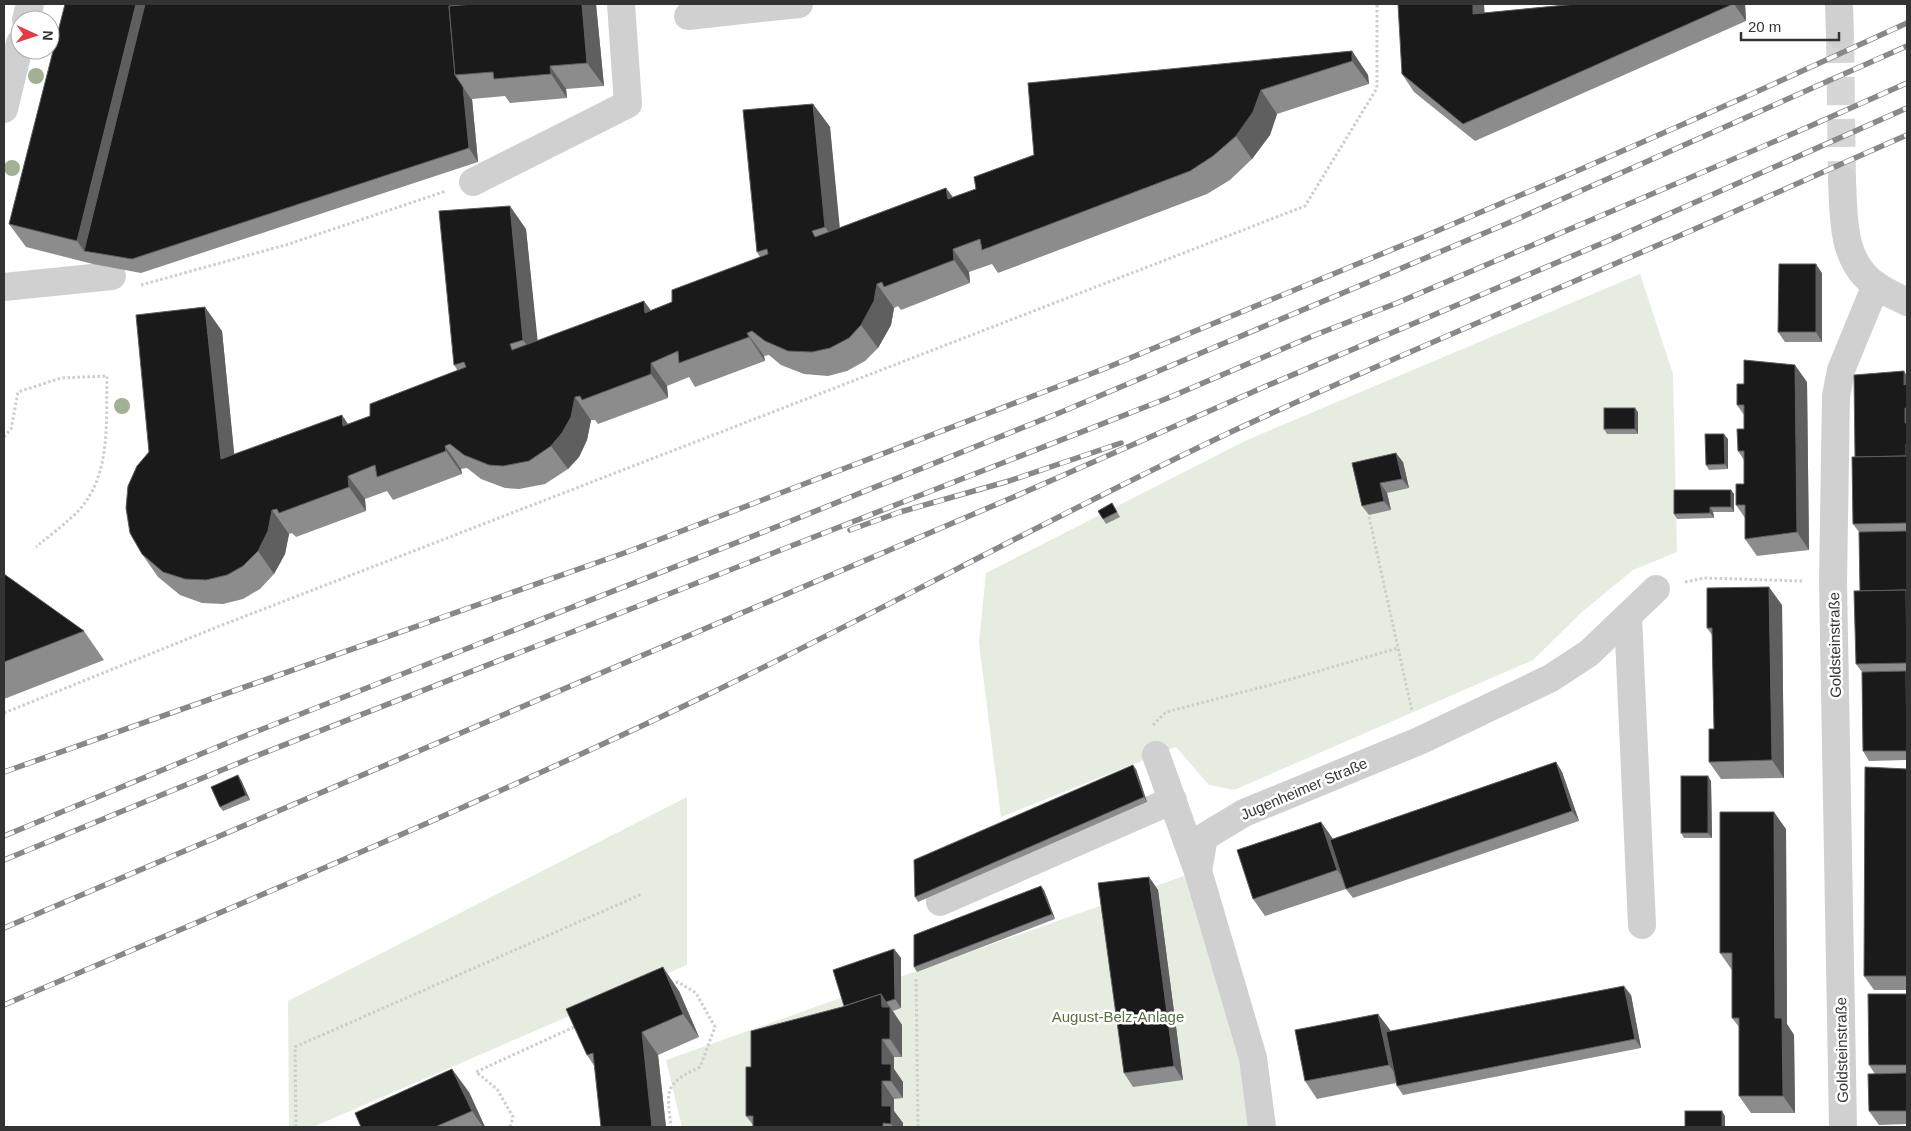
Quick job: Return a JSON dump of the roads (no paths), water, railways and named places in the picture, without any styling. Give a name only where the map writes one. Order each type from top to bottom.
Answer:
[{"type":"street","points":[[473,182],[628,104],[621,4]]},
{"type":"street","points":[[688,16],[726,8],[799,4]]},
{"type":"street","points":[[1840,4],[1840,35]]},
{"type":"street","points":[[4,108],[12,60]]},
{"type":"street","points":[[1842,180],[1845,230],[1850,251],[1857,265],[1876,285],[1907,302]]},
{"type":"street","points":[[4,287],[122,282]]},
{"type":"street","name":"Goldsteinstraße","points":[[1843,1127],[1834,582],[1836,396],[1841,370],[1876,285]]},
{"type":"street","name":"Jugenheimer Straße","points":[[1262,1127],[1253,1058],[1198,872],[1204,837],[1244,813],[1419,741],[1551,678],[1589,653],[1656,589]]},
{"type":"street","points":[[1628,616],[1642,925]]},
{"type":"street","points":[[1156,755],[1198,872]]},
{"type":"street","points":[[940,902],[1173,800]]},
{"type":"tunnel","points":[[1840,35],[1842,180]]},
{"type":"railway","points":[[4,772],[627,552],[1106,368],[1570,174],[1907,23]]},
{"type":"railway","points":[[4,836],[232,741],[776,527],[1059,413],[1513,221],[1907,46]]},
{"type":"railway","points":[[4,860],[251,758],[1168,398],[1315,335],[1397,303],[1907,83]]},
{"type":"railway","points":[[4,928],[1016,496],[1264,387],[1617,237],[1907,108]]},
{"type":"railway","points":[[4,1005],[357,854],[533,776],[773,663],[1100,496],[1233,431],[1377,366],[1907,135]]},
{"type":"railway","points":[[850,530],[900,512],[1009,481],[1121,443]]},
{"type":"park label","name":"August-Belz-Anlage","points":[[1118,1017]]}]
